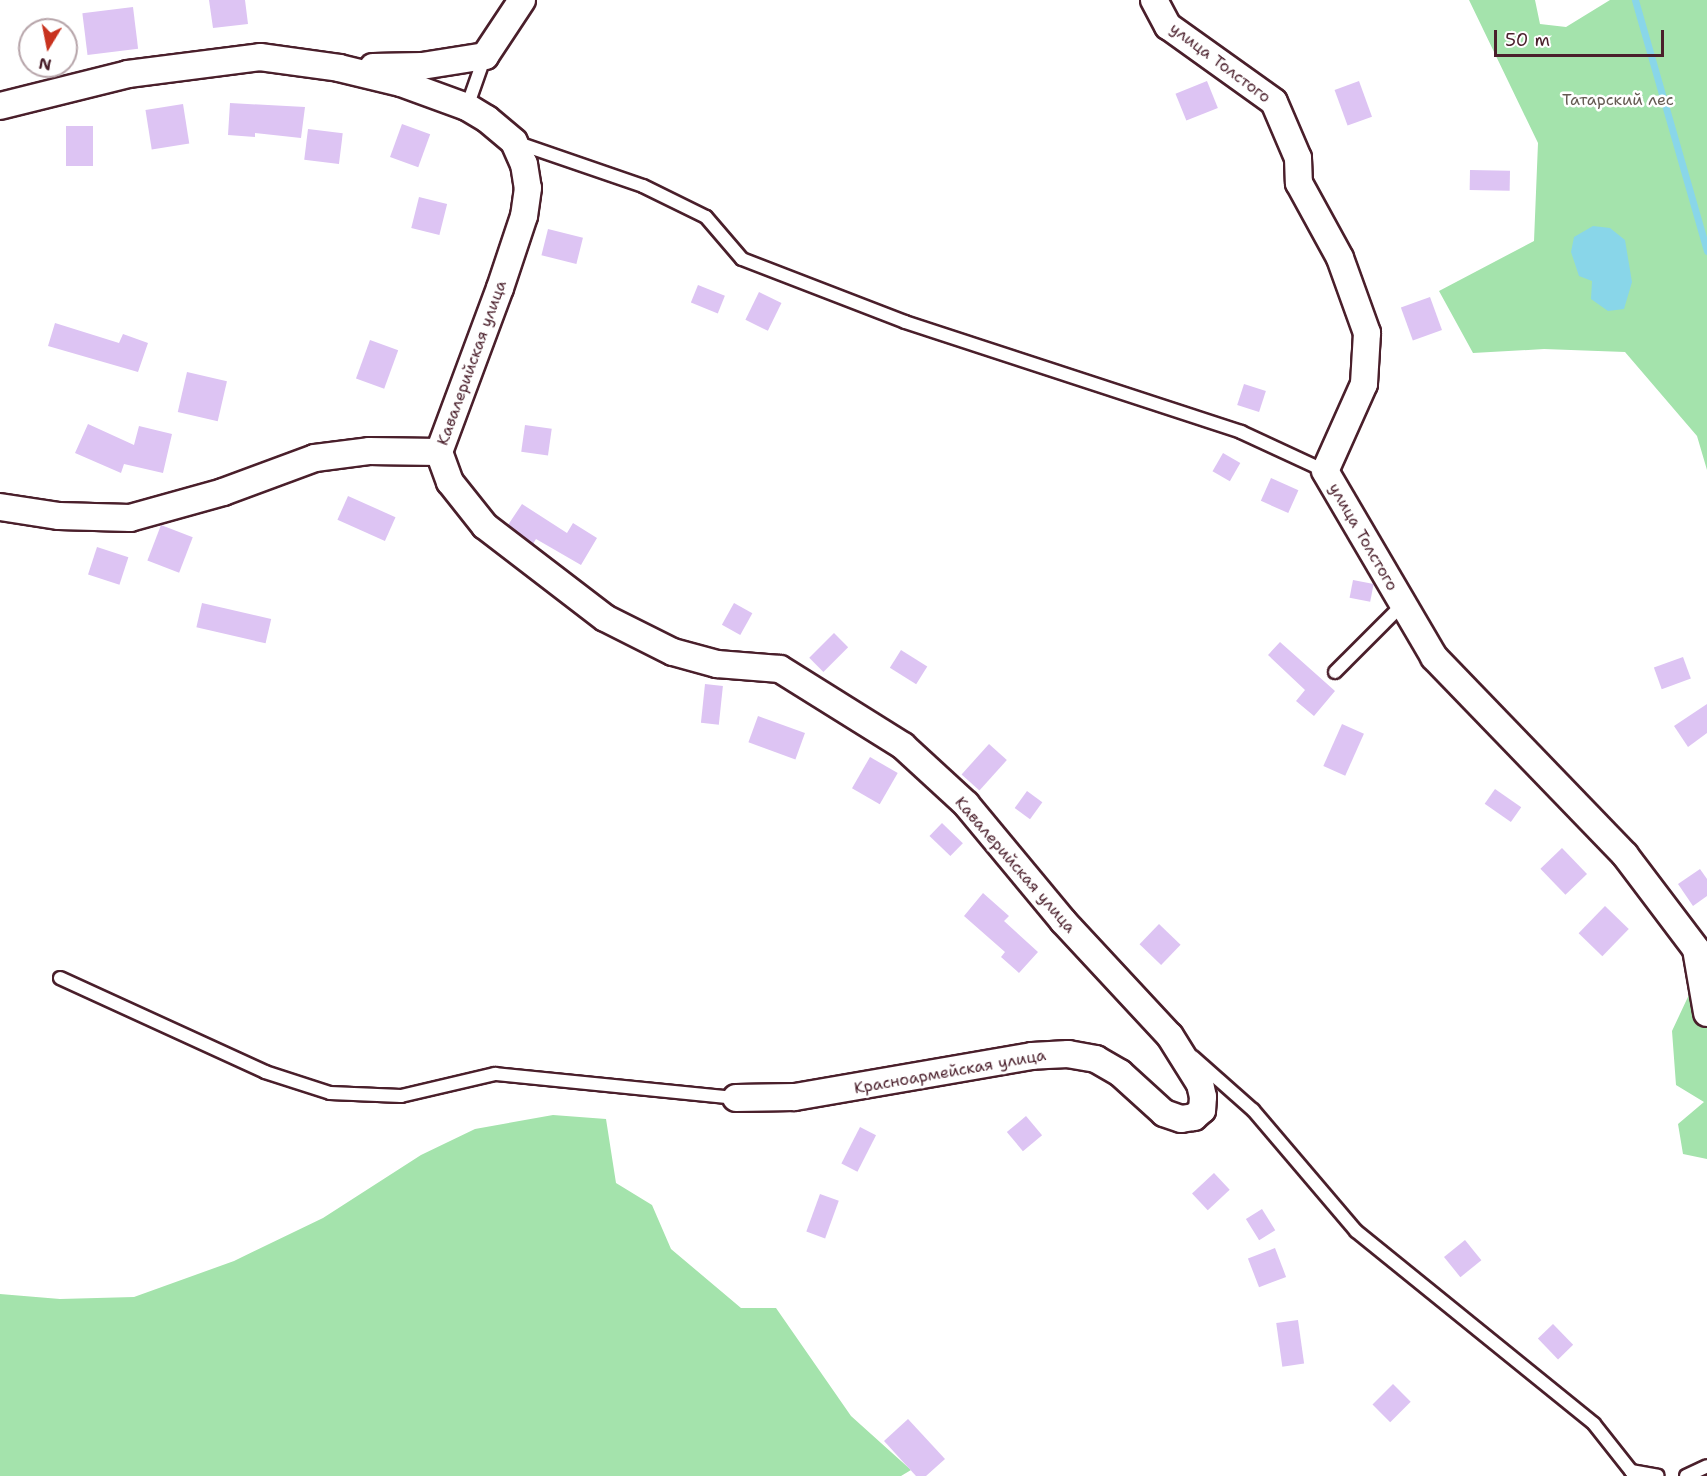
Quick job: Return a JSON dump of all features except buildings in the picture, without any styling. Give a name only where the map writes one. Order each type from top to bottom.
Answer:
[{"type":"street","points":[[339,68],[422,66],[485,56],[522,0]]},
{"type":"street","name":"улица Толстого","points":[[1154,0],[1168,26],[1274,102],[1298,158],[1299,183],[1340,258],[1367,333],[1364,384],[1325,471],[1434,657],[1625,855],[1696,949],[1707,1013]]},
{"type":"street","points":[[0,106],[128,74],[260,57],[339,68],[401,83],[467,107],[514,142]]},
{"type":"street","name":"Кавалерийская улица","points":[[514,142],[524,164],[528,188],[524,216],[439,452],[450,482],[485,526],[605,618],[673,652],[717,664],[780,669],[903,746],[966,804],[1063,921],[1170,1036]]},
{"type":"street","points":[[0,507],[59,516],[130,518],[223,492],[315,458],[369,451],[439,452]]},
{"type":"street","name":"Красноармейская улица","points":[[736,1098],[795,1097],[1032,1056],[1068,1054],[1096,1059],[1120,1073],[1164,1113],[1181,1119],[1194,1117],[1202,1110],[1200,1084],[1170,1036]]},
{"type":"lane","points":[[467,107],[485,56]]},
{"type":"lane","points":[[514,142],[643,186],[706,217],[742,259],[905,322],[1241,432],[1325,471]]},
{"type":"lane","points":[[1335,672],[1403,604]]},
{"type":"lane","points":[[60,978],[265,1072],[330,1093],[401,1096],[495,1074],[736,1098]]},
{"type":"lane","points":[[1170,1036],[1253,1110],[1356,1231],[1594,1424],[1633,1473],[1658,1476]]},
{"type":"lane","points":[[1686,1476],[1707,1467]]},
{"type":"green space","name":"Татарский лес","points":[[1469,0],[1535,0],[1540,24],[1566,27],[1610,0],[1707,0],[1707,470],[1697,436],[1625,352],[1544,349],[1473,353],[1439,291],[1534,241],[1538,143]]},
{"type":"green space","points":[[1694,984],[1707,984],[1707,1159],[1683,1154],[1678,1124],[1704,1102],[1676,1085],[1672,1031]]},
{"type":"green space","points":[[553,1115],[606,1119],[616,1183],[652,1205],[671,1249],[741,1308],[776,1308],[851,1416],[911,1470],[901,1476],[0,1476],[0,1294],[60,1299],[134,1297],[234,1261],[323,1218],[421,1155],[475,1129]]},
{"type":"water","points":[[1593,226],[1610,228],[1625,240],[1632,282],[1624,309],[1608,311],[1591,299],[1592,281],[1579,276],[1571,252],[1574,237]]},
{"type":"waterway","points":[[1635,0],[1707,251]]}]
